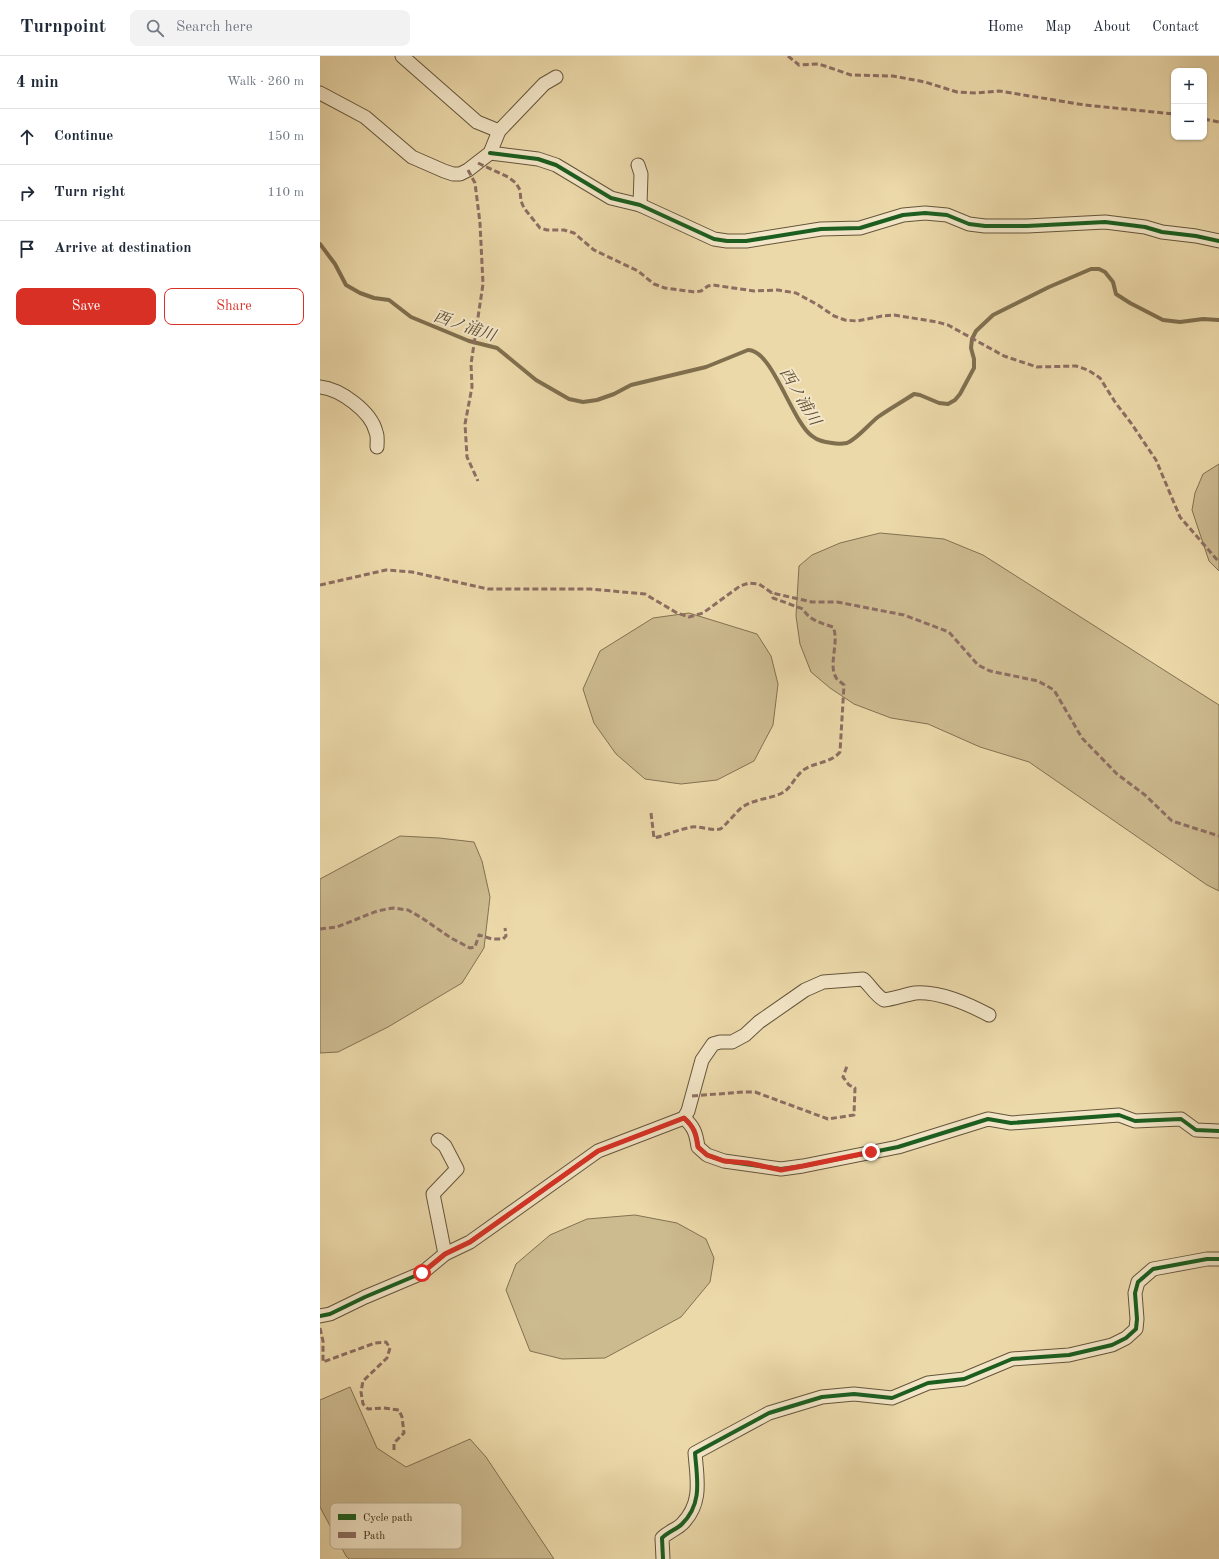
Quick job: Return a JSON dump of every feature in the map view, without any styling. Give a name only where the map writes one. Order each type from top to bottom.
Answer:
[{"type":"street","points":[[402,56],[477,122],[499,131]]},
{"type":"street","points":[[320,93],[365,117],[412,157],[444,171],[453,174],[460,174],[468,170],[490,153],[499,131],[544,84],[556,77]]},
{"type":"street","points":[[490,153],[538,159],[556,165],[611,198],[640,205],[714,239],[726,241],[746,241],[821,229],[860,228],[903,216],[925,213],[947,215],[970,224],[984,226],[1027,226],[1105,222],[1145,227],[1162,232],[1196,236],[1219,241]]},
{"type":"street","points":[[638,165],[641,174],[640,205]]},
{"type":"street","points":[[320,387],[335,391],[346,397],[369,416],[376,431],[377,447]]},
{"type":"street","points":[[320,1316],[330,1314],[365,1297],[422,1273],[445,1254],[470,1242],[598,1151],[684,1118],[688,1111],[702,1060],[713,1044],[720,1042],[732,1042],[745,1035],[759,1022],[805,990],[823,982],[863,979],[869,984],[877,996],[884,1000],[915,993],[929,994],[949,997],[989,1015]]},
{"type":"street","points":[[684,1118],[692,1126],[698,1147],[707,1155],[724,1161],[748,1163],[781,1170],[898,1146],[988,1119],[1011,1123],[1119,1115],[1135,1121],[1181,1119],[1196,1130],[1219,1131]]},
{"type":"street","points":[[438,1140],[445,1146],[457,1169],[433,1194],[445,1254]]},
{"type":"street","points":[[663,1559],[662,1538],[682,1524],[693,1509],[698,1494],[695,1453],[729,1434],[769,1413],[822,1397],[854,1394],[892,1398],[928,1383],[964,1379],[1012,1359],[1069,1355],[1112,1345],[1126,1338],[1136,1329],[1136,1287],[1138,1282],[1152,1269],[1219,1258]]},
{"type":"shaded area","points":[[1219,464],[1219,571],[1209,561],[1192,510],[1195,493],[1203,474]]},
{"type":"shaded area","points":[[880,533],[944,539],[983,555],[1219,705],[1219,891],[1207,885],[1029,762],[980,747],[928,724],[891,718],[854,704],[830,688],[811,672],[800,644],[796,616],[799,566],[812,555],[840,543]]},
{"type":"shaded area","points":[[689,613],[757,634],[771,656],[778,684],[773,725],[754,761],[717,780],[681,784],[645,779],[616,754],[594,723],[583,689],[600,651],[653,618]]},
{"type":"shaded area","points":[[400,836],[474,842],[482,861],[490,897],[484,948],[462,983],[388,1027],[338,1052],[320,1053],[320,879]]},
{"type":"shaded area","points":[[635,1215],[677,1223],[706,1239],[714,1258],[710,1282],[681,1317],[605,1358],[562,1359],[530,1351],[506,1290],[516,1264],[550,1235],[587,1219]]},
{"type":"shaded area","points":[[350,1387],[377,1448],[406,1467],[470,1439],[486,1457],[554,1559],[349,1559],[342,1549],[462,1549],[462,1503],[330,1503],[330,1526],[320,1507],[320,1400]]},
{"type":"waterway","name":"西ノ浦川","points":[[320,244],[335,264],[346,285],[360,293],[374,298],[389,300],[411,317],[469,341],[497,348],[536,380],[569,399],[583,402],[597,400],[614,394],[631,385],[706,367],[748,350],[757,353],[774,373],[804,428],[817,439],[836,444],[851,441],[878,417],[914,394],[939,403],[948,404],[955,400],[960,394],[974,368],[974,359],[971,348],[972,339],[976,331],[993,315],[1049,287],[1091,269],[1099,269],[1105,272],[1113,282],[1116,294],[1163,320],[1180,322],[1203,319],[1219,320]]},
{"type":"marked path","points":[[788,56],[799,65],[819,64],[851,75],[893,76],[925,82],[957,92],[977,93],[999,91],[1085,105],[1171,114]]},
{"type":"marked path","points":[[1207,120],[1219,122]]},
{"type":"marked path","points":[[478,163],[508,177],[516,183],[520,190],[521,201],[524,208],[540,228],[547,230],[564,230],[574,233],[594,250],[638,271],[654,284],[665,288],[695,292],[701,291],[708,286],[713,285],[754,291],[778,290],[796,293],[834,316],[845,320],[857,321],[894,315],[937,322],[948,325],[1004,356],[1037,367],[1076,366],[1088,370],[1100,378],[1156,460],[1180,517],[1219,562]]},
{"type":"marked path","points":[[468,170],[475,183],[480,223],[483,284],[471,364],[472,387],[465,424],[467,457],[478,481]]},
{"type":"marked path","points":[[320,585],[386,570],[412,572],[488,589],[590,589],[645,594],[677,613],[689,617],[703,613],[740,586],[749,583],[759,584],[772,593],[812,602],[837,602],[904,615],[949,632],[978,665],[990,671],[1038,681],[1054,690],[1082,738],[1117,774],[1145,795],[1172,821],[1219,836]]},
{"type":"marked path","points":[[651,813],[654,838],[692,827],[720,829],[744,806],[782,793],[805,769],[828,760],[840,752],[844,685],[834,674],[833,661],[835,633],[833,627],[812,618],[803,609],[773,598],[772,593]]},
{"type":"marked path","points":[[320,929],[337,927],[377,911],[393,908],[408,910],[451,938],[470,948],[475,947],[479,935],[492,939],[503,939],[506,936],[505,928]]},
{"type":"marked path","points":[[692,1096],[755,1092],[828,1119],[854,1115],[855,1088],[849,1085],[843,1077],[847,1066]]},
{"type":"marked path","points":[[320,1328],[323,1341],[323,1362],[375,1343],[386,1342],[390,1348],[387,1358],[363,1381],[361,1392],[363,1404],[368,1409],[383,1408],[399,1410],[402,1417],[404,1433],[394,1443],[394,1451]]},
{"type":"cycle path","points":[[490,153],[538,159],[556,165],[611,198],[640,205],[714,239],[727,241],[746,241],[821,229],[860,228],[903,215],[925,213],[947,215],[969,224],[985,226],[1027,226],[1105,222],[1145,227],[1162,232],[1196,236],[1219,241]]},
{"type":"cycle path","points":[[320,1316],[330,1314],[365,1297],[422,1273],[445,1254],[470,1242],[598,1151],[684,1118],[694,1131],[698,1147],[707,1155],[724,1161],[781,1169],[898,1147],[988,1119],[1011,1123],[1119,1115],[1135,1121],[1181,1119],[1196,1130],[1219,1131]]},
{"type":"cycle path","points":[[663,1559],[662,1538],[682,1524],[689,1516],[696,1499],[697,1481],[695,1453],[769,1413],[822,1397],[854,1394],[892,1398],[928,1383],[964,1379],[1012,1359],[1069,1355],[1112,1345],[1126,1338],[1136,1329],[1137,1319],[1135,1293],[1138,1282],[1153,1269],[1207,1259],[1219,1259]]},
{"type":"route","points":[[422,1273],[445,1254],[470,1242],[598,1151],[684,1118],[692,1126],[698,1147],[707,1155],[724,1161],[748,1163],[781,1170],[871,1152]]}]
